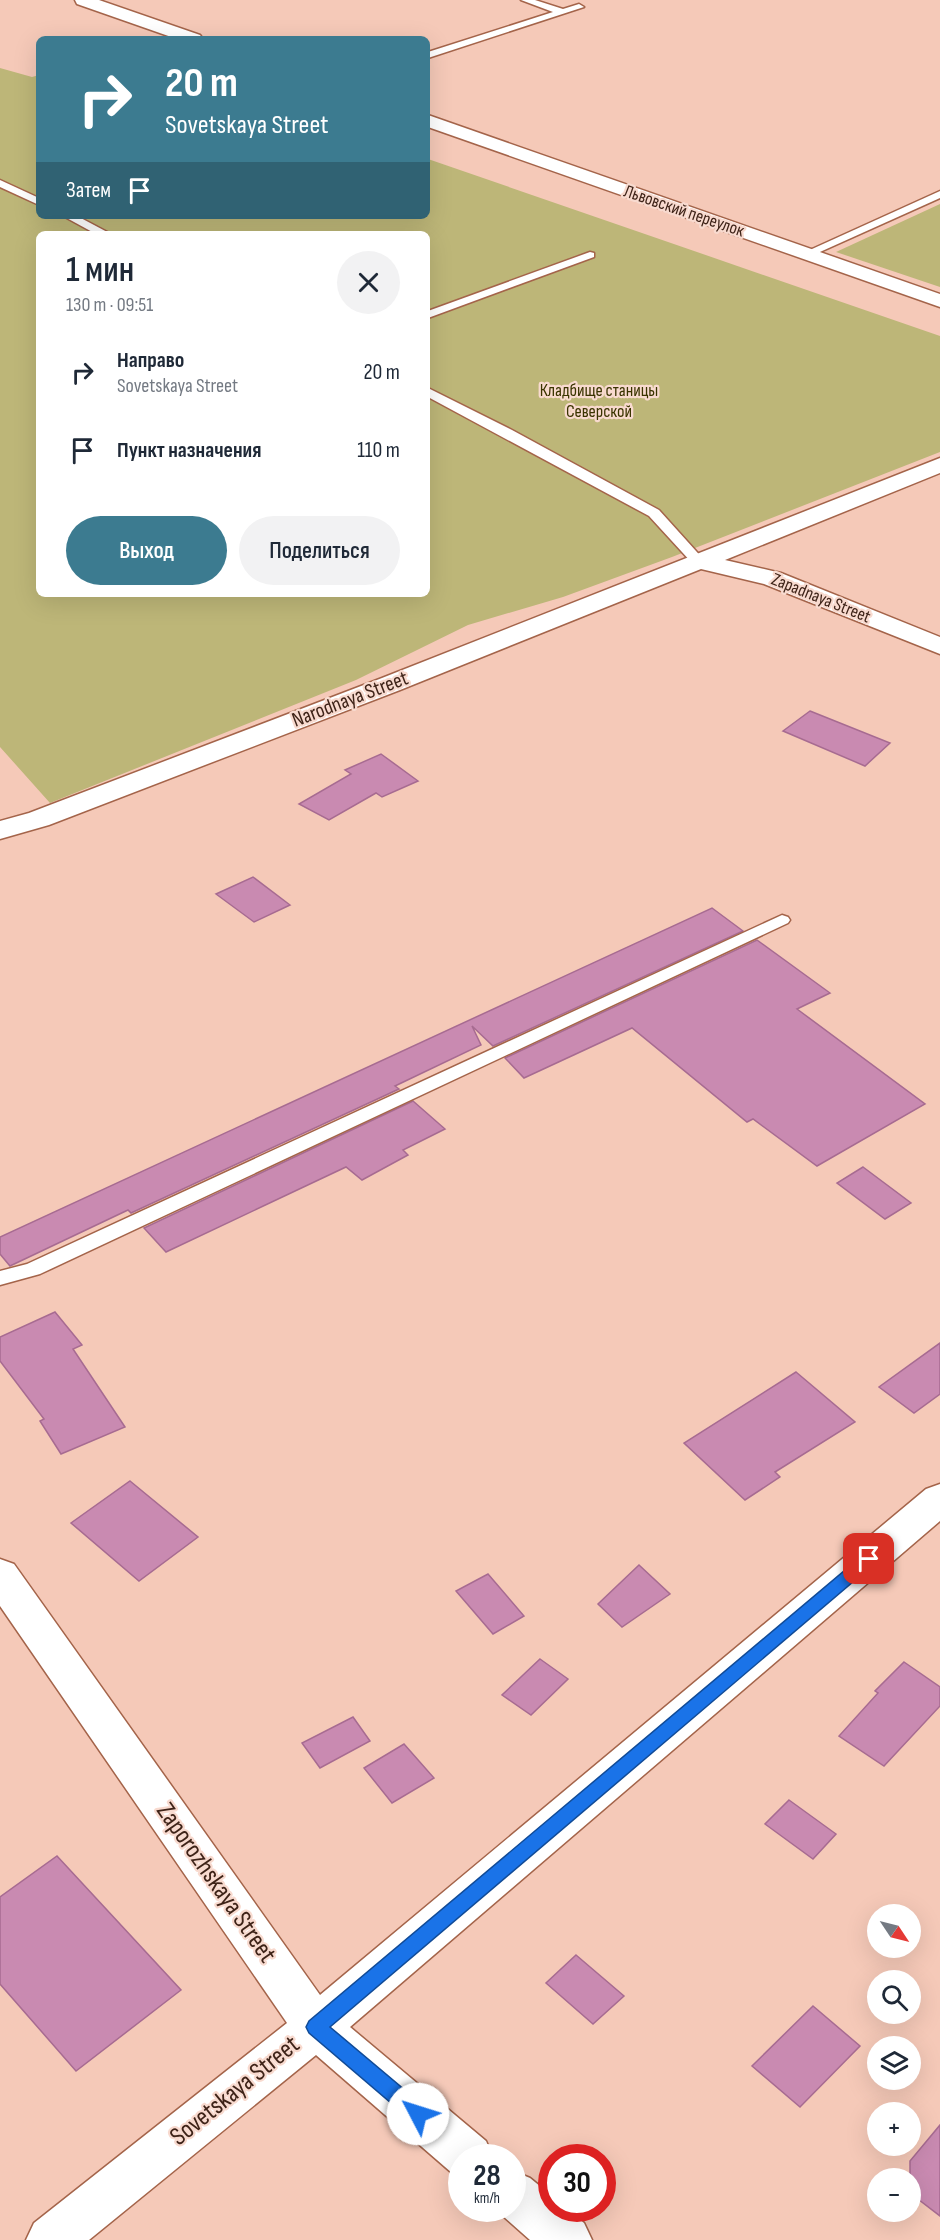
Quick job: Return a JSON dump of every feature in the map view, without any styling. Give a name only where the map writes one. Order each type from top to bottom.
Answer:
[{"type":"street","points":[[83,0],[185,36]]},
{"type":"street","name":"Львовский переулок","points":[[430,122],[940,301]]},
{"type":"street","name":"Narodnaya Street","points":[[0,830],[39,819],[391,684],[940,465]]},
{"type":"street","name":"Zapadnaya Street","points":[[698,561],[772,578],[940,646]]},
{"type":"street","name":"Sovetskaya Street","points":[[51,2240],[316,2027],[940,1499]]},
{"type":"street","name":"Zaporozhskaya Street","points":[[0,1575],[316,2027],[454,2144]]},
{"type":"street","points":[[526,2205],[567,2240]]},
{"type":"lane","points":[[526,0],[562,12]]},
{"type":"lane","points":[[430,54],[579,7]]},
{"type":"lane","points":[[0,183],[36,201]]},
{"type":"lane","points":[[807,254],[940,194]]},
{"type":"lane","points":[[74,219],[99,231]]},
{"type":"lane","points":[[430,314],[590,255]]},
{"type":"lane","points":[[430,393],[654,513],[698,561]]},
{"type":"lane","points":[[0,1278],[33,1269],[782,920]]},
{"type":"green space","name":"Кладбище станицы Северской","points":[[0,68],[32,77],[36,76],[36,219],[430,219],[430,160],[940,336],[940,452],[563,597],[468,625],[356,680],[50,803],[0,747]]},
{"type":"green space","points":[[940,204],[940,287],[836,252]]},
{"type":"building","points":[[810,711],[890,743],[865,766],[783,731]]},
{"type":"building","points":[[381,754],[418,781],[382,797],[376,793],[329,820],[299,804],[351,774],[345,770]]},
{"type":"building","points":[[253,877],[290,905],[254,922],[216,894]]},
{"type":"building","points":[[712,908],[743,931],[493,1046],[472,1026],[481,1045],[395,1086],[399,1089],[131,1213],[128,1210],[10,1266],[0,1254],[0,1237]]},
{"type":"building","points":[[757,940],[830,993],[797,1009],[925,1104],[817,1166],[753,1119],[747,1122],[632,1028],[524,1078],[505,1058]]},
{"type":"building","points":[[413,1101],[445,1129],[403,1150],[408,1155],[362,1180],[346,1167],[166,1252],[144,1228]]},
{"type":"building","points":[[863,1167],[911,1203],[885,1219],[837,1183]]},
{"type":"building","points":[[55,1312],[82,1345],[73,1349],[125,1427],[61,1454],[40,1421],[44,1419],[0,1361],[0,1337]]},
{"type":"building","points":[[940,1343],[940,1394],[914,1413],[879,1387]]},
{"type":"building","points":[[796,1372],[855,1422],[775,1472],[780,1477],[745,1500],[684,1443]]},
{"type":"building","points":[[130,1481],[198,1537],[139,1581],[71,1523]]},
{"type":"building","points":[[639,1565],[670,1594],[622,1627],[598,1604]]},
{"type":"building","points":[[488,1574],[524,1616],[493,1634],[456,1591]]},
{"type":"building","points":[[540,1659],[568,1679],[531,1715],[502,1695]]},
{"type":"building","points":[[904,1662],[940,1687],[940,1706],[884,1766],[839,1736],[878,1693],[875,1691]]},
{"type":"building","points":[[353,1717],[370,1741],[320,1768],[302,1743]]},
{"type":"building","points":[[404,1744],[434,1778],[392,1803],[364,1768]]},
{"type":"building","points":[[789,1800],[836,1834],[813,1859],[765,1824]]},
{"type":"building","points":[[57,1856],[181,1990],[76,2071],[0,1984],[0,1897]]},
{"type":"building","points":[[576,1955],[624,1996],[593,2024],[546,1983]]},
{"type":"building","points":[[813,2006],[860,2046],[800,2107],[752,2066]]},
{"type":"building","points":[[940,2125],[940,2216],[921,2201],[921,2168],[910,2168],[910,2161],[914,2156],[921,2156],[921,2148]]},
{"type":"route","points":[[418,2114],[316,2027],[869,1559]]}]
